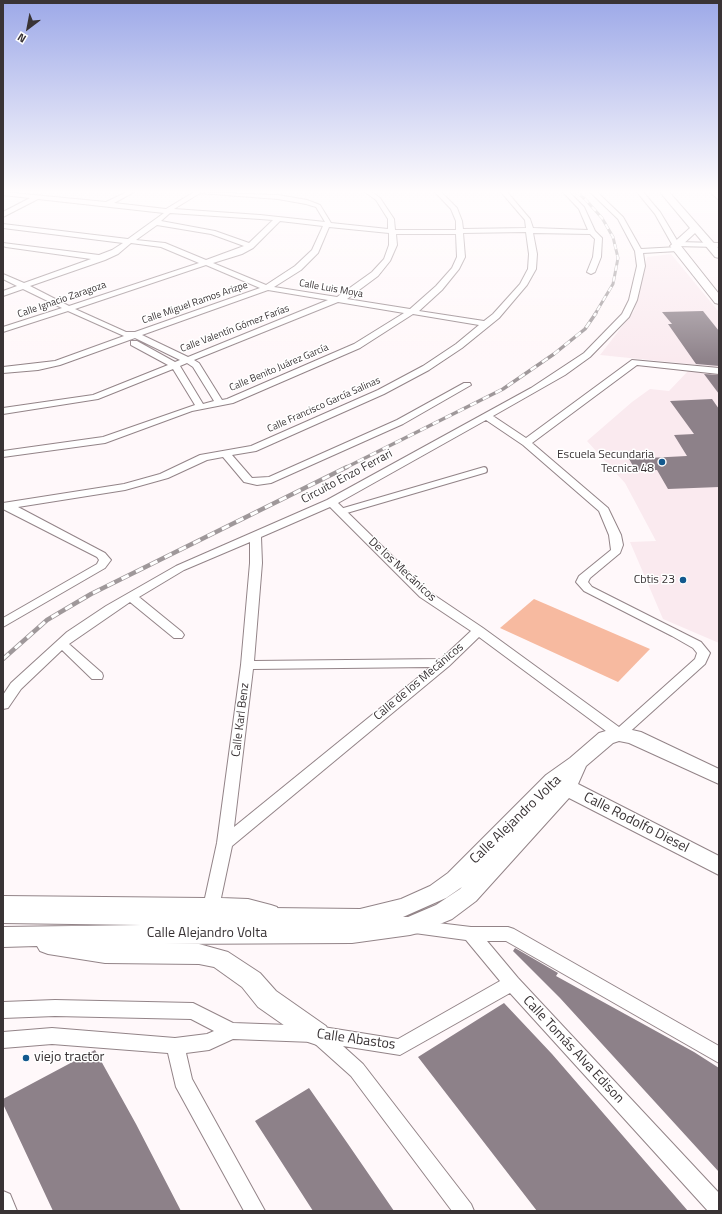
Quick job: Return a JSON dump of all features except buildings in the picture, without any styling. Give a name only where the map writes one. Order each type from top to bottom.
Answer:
[{"type":"main road","points":[[679,249],[719,301]]},
{"type":"main road","points":[[619,734],[634,737],[719,777]]},
{"type":"main road","name":"Calle Alejandro Volta","points":[[4,929],[226,933],[352,933],[410,926],[444,912],[468,895],[577,763],[606,738],[619,734]]},
{"type":"main road","name":"Calle Alejandro Volta","points":[[4,929],[360,918],[393,911],[407,907],[438,892],[456,879],[560,784]]},
{"type":"main road","name":"Calle Rodolfo Diesel","points":[[560,784],[719,866]]},
{"type":"main road","points":[[393,911],[410,926]]},
{"type":"main road","points":[[4,929],[105,953],[200,954],[220,959],[251,980],[267,999],[317,1034]]},
{"type":"street","points":[[33,249],[103,258]]},
{"type":"street","points":[[3,294],[103,258],[119,249]]},
{"type":"street","name":"Calle Luis Moya","points":[[174,249],[204,263],[267,288],[337,301],[486,324]]},
{"type":"street","name":"Calle Ignacio Zaragoza","points":[[3,330],[239,252],[245,249]]},
{"type":"street","name":"Calle Miguel Ramos Arizpe","points":[[135,335],[267,288],[298,268],[316,249]]},
{"type":"street","name":"Calle Valentín Gómez Farías","points":[[3,411],[95,397],[337,301],[364,282],[381,266],[387,259],[391,249]]},
{"type":"street","name":"Calle Benito Juárez García","points":[[3,454],[105,440],[190,409],[220,404],[338,356],[416,309],[439,288],[455,269],[461,257],[461,249]]},
{"type":"street","name":"Calle Francisco García Salinas","points":[[4,505],[125,487],[164,476],[204,457],[254,449],[381,392],[426,368],[459,346],[486,324],[524,285],[532,270],[532,249]]},
{"type":"street","points":[[592,272],[598,249]]},
{"type":"street","points":[[639,251],[657,249]]},
{"type":"street","name":"Circuito Enzo Ferrari","points":[[3,705],[16,686],[62,644],[110,609],[180,568],[330,502],[562,373],[587,355],[626,315],[633,300],[641,266],[639,251]]},
{"type":"street","points":[[3,276],[124,336],[175,364],[201,408]]},
{"type":"street","points":[[3,370],[57,363],[124,336],[135,335],[196,365],[220,404]]},
{"type":"street","points":[[486,416],[526,443],[635,362],[719,371]]},
{"type":"street","points":[[225,453],[248,480],[257,482],[271,480],[400,422],[467,385]]},
{"type":"street","name":"Calle Alejandro Volta","points":[[526,443],[604,510],[615,535],[617,545],[616,551],[585,576],[582,582],[588,589],[697,644],[704,653],[700,661],[619,734]]},
{"type":"street","name":"De los Mecánicos","points":[[330,502],[424,594],[479,631]]},
{"type":"street","points":[[3,623],[101,566],[106,560],[101,555],[4,505]]},
{"type":"street","name":"Calle Karl Benz","points":[[212,905],[225,843],[247,665],[256,563],[256,535]]},
{"type":"street","points":[[131,597],[178,635]]},
{"type":"street","points":[[479,631],[619,734]]},
{"type":"street","name":"Calle de los Mecánicos","points":[[225,843],[444,663],[479,631]]},
{"type":"street","points":[[62,644],[97,676]]},
{"type":"street","points":[[247,665],[444,663]]},
{"type":"street","points":[[3,902],[248,905],[291,919]]},
{"type":"street","points":[[410,926],[471,934],[508,934],[719,1055]]},
{"type":"street","name":"Calle Tomás Alva Edison","points":[[471,934],[512,983],[719,1208]]},
{"type":"street","name":"Calle Abastos","points":[[3,1010],[55,1008],[193,1010],[231,1031],[317,1034],[400,1047],[512,983]]},
{"type":"street","name":"Calle Abastos","points":[[3,1040],[52,1036],[174,1046],[209,1042],[231,1031]]},
{"type":"street","points":[[317,1034],[357,1070],[464,1211]]},
{"type":"street","points":[[174,1046],[183,1081],[255,1211]]},
{"type":"street","points":[[3,1201],[7,1211]]},
{"type":"lane","points":[[340,512],[484,470]]},
{"type":"shaded area","points":[[671,254],[719,312],[719,367],[600,355],[634,311],[647,257]]},
{"type":"shaded area","name":"Escuela Secundaria Tecnica 48","points":[[688,371],[719,374],[719,643],[663,619],[630,542],[656,541],[625,483],[587,441],[632,402],[650,389],[669,391]]},
{"type":"shaded area","points":[[534,599],[650,649],[618,682],[500,628]]},
{"type":"railway","points":[[595,314],[613,284],[618,258],[616,249]]},
{"type":"railway","points":[[347,467],[503,389],[554,354],[585,329],[596,313]]},
{"type":"railway","points":[[3,659],[47,620],[91,594],[347,467]]},
{"type":"place","name":"Escuela Secundaria Tecnica 48","points":[[662,462]]},
{"type":"place","name":"Cbtis 23","points":[[683,580]]},
{"type":"place","name":"viejo tractor","points":[[26,1058]]}]
